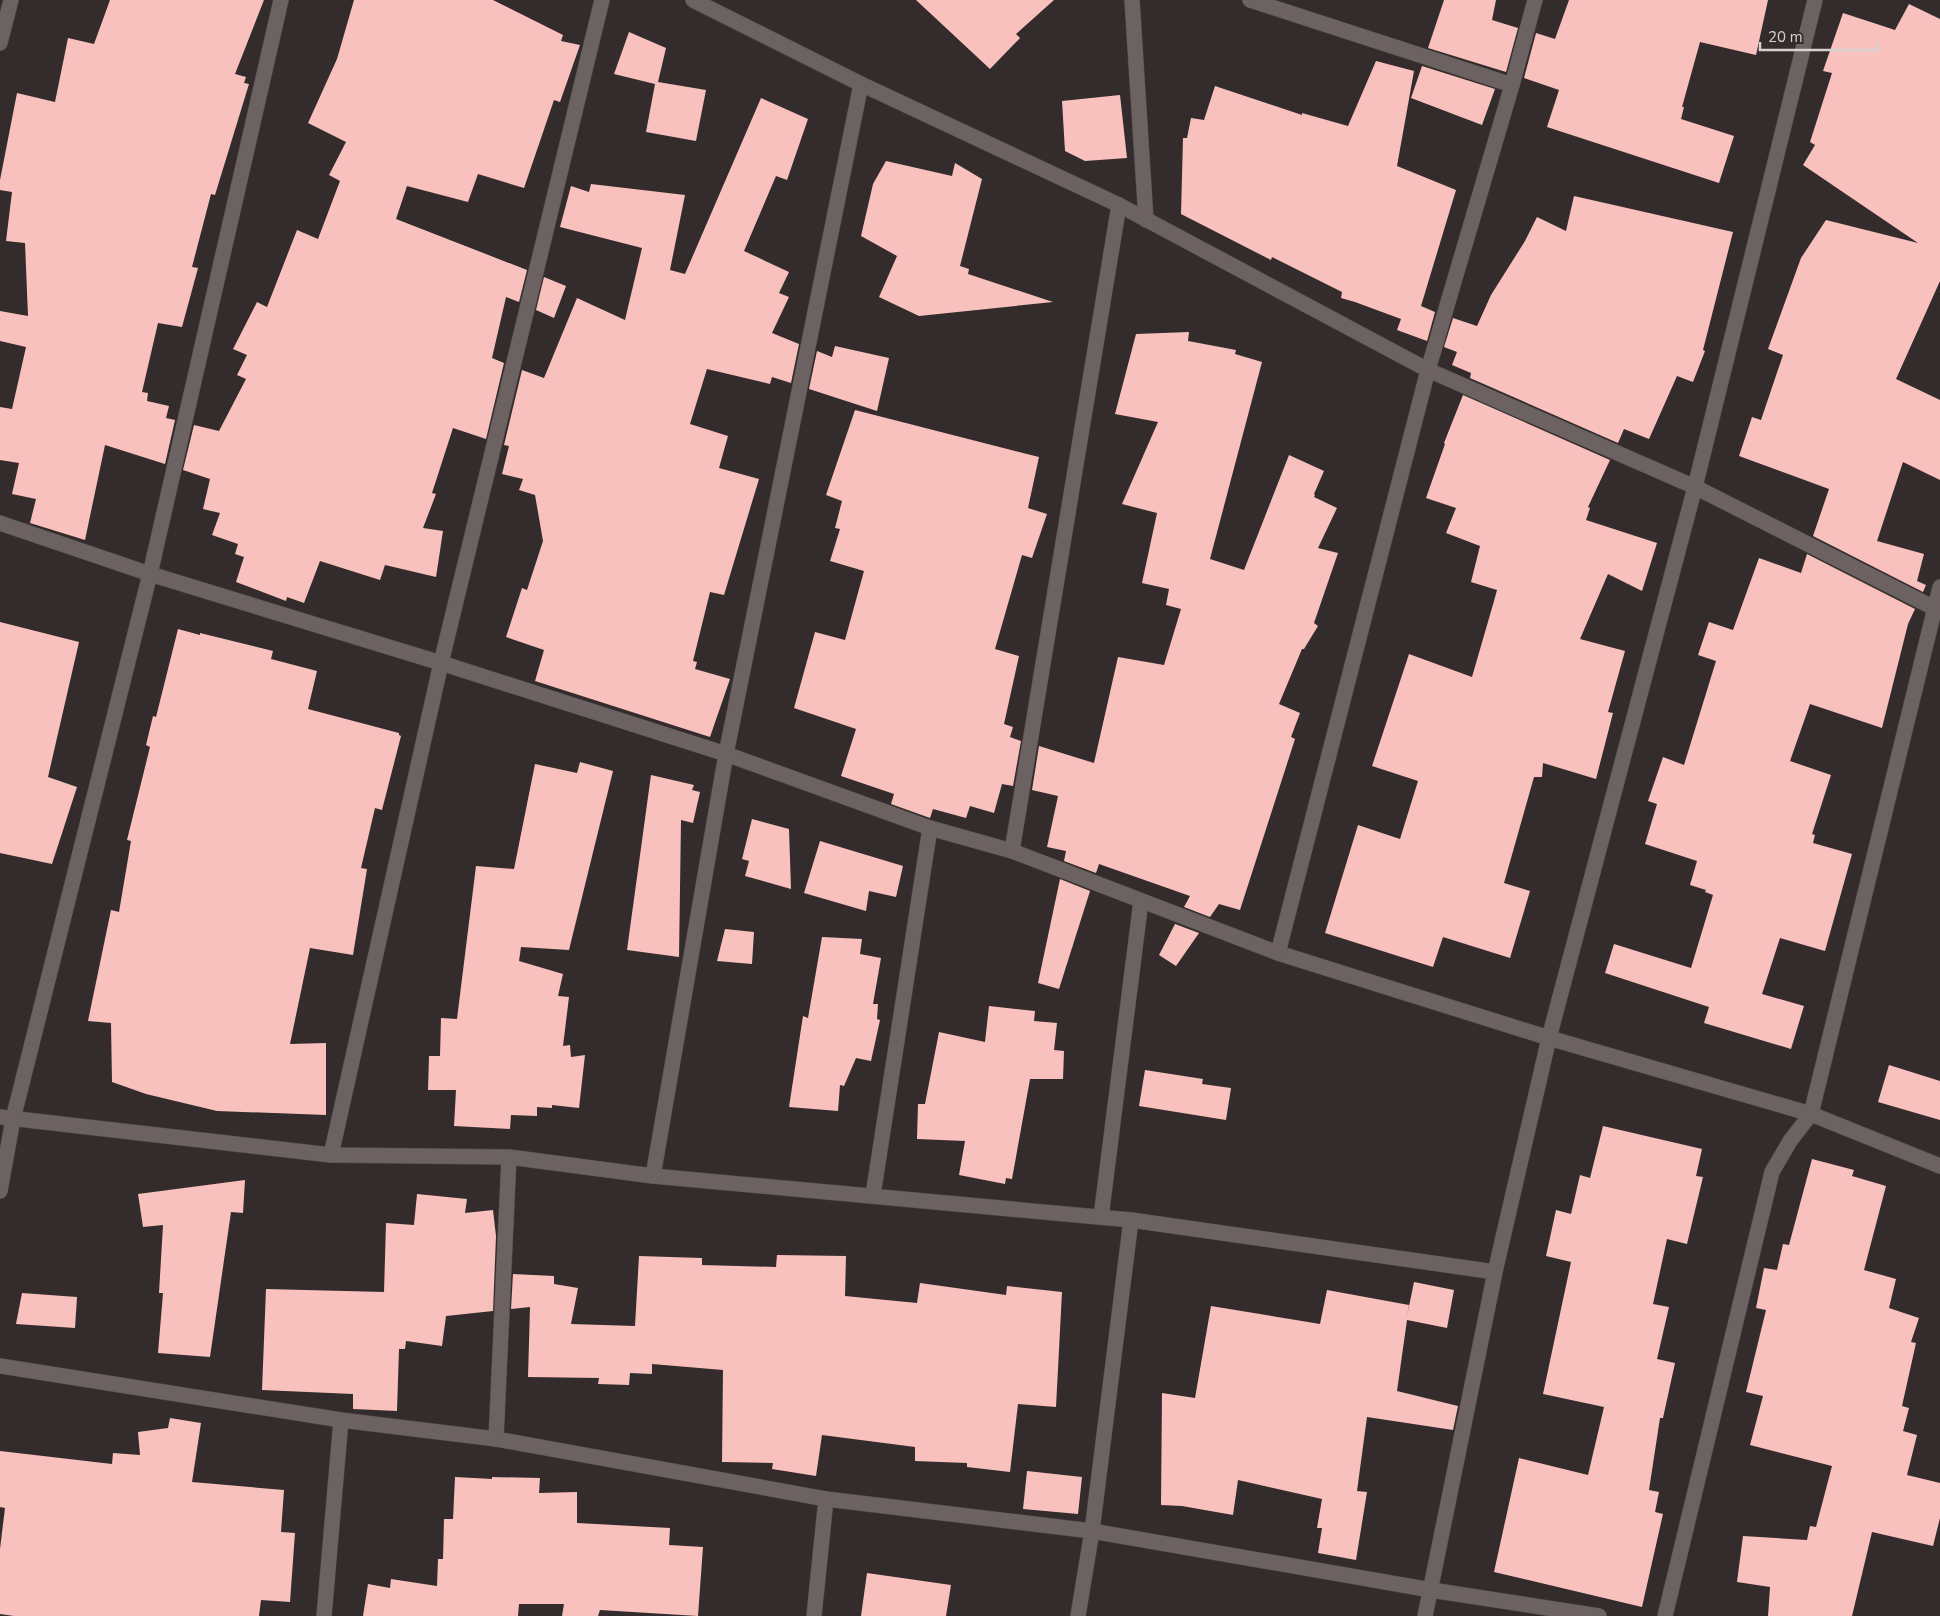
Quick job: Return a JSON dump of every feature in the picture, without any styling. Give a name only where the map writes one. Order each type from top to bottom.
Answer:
[{"type":"street","points":[[0,43],[11,0]]},
{"type":"street","points":[[0,1192],[6,1118],[150,574],[281,0]]},
{"type":"street","points":[[331,1155],[441,663],[602,0]]},
{"type":"street","points":[[693,0],[861,84],[1119,205],[1428,370],[1695,487],[1937,610]]},
{"type":"street","points":[[1132,0],[1146,220]]},
{"type":"street","points":[[1250,0],[1512,85]]},
{"type":"street","points":[[1278,953],[1428,370],[1512,85],[1535,0]]},
{"type":"street","points":[[1425,1616],[1495,1272],[1548,1038],[1695,487],[1815,0]]},
{"type":"street","points":[[653,1176],[726,754],[861,84]]},
{"type":"street","points":[[1012,851],[1119,205]]},
{"type":"street","points":[[0,523],[150,574],[441,663],[726,754],[930,828],[1012,851],[1278,953],[1548,1038],[1810,1114],[1940,1166]]},
{"type":"street","points":[[1666,1616],[1772,1172],[1790,1141],[1810,1114],[1937,610],[1940,587]]},
{"type":"street","points":[[873,1196],[930,828]]},
{"type":"street","points":[[1101,1217],[1141,901]]},
{"type":"street","points":[[6,1118],[331,1155],[509,1157],[653,1176],[1101,1217],[1495,1272]]},
{"type":"street","points":[[496,1438],[509,1157]]},
{"type":"street","points":[[1078,1616],[1092,1532],[1130,1220]]},
{"type":"street","points":[[0,1366],[341,1420],[496,1438],[826,1499],[1092,1532],[1431,1590],[1600,1616]]},
{"type":"street","points":[[324,1616],[341,1420]]},
{"type":"street","points":[[814,1616],[826,1499]]},
{"type":"building","points":[[110,0],[264,0],[235,74],[246,77],[244,83],[249,84],[215,195],[211,194],[192,267],[198,268],[182,327],[158,323],[142,392],[148,393],[147,401],[169,406],[166,418],[175,420],[165,464],[105,445],[85,540],[30,523],[36,499],[12,494],[19,463],[0,460],[0,407],[12,409],[26,347],[0,341],[0,311],[28,316],[25,243],[6,241],[12,192],[0,190],[0,180],[17,93],[55,102],[68,38],[94,44]]},
{"type":"building","points":[[354,0],[493,0],[563,35],[561,41],[580,45],[560,102],[554,100],[524,188],[478,174],[468,202],[407,186],[396,219],[527,270],[519,302],[506,297],[492,358],[504,363],[486,439],[453,428],[432,493],[436,494],[423,528],[443,531],[436,577],[385,565],[380,580],[320,561],[304,603],[287,597],[286,601],[236,582],[244,557],[235,554],[238,544],[212,535],[220,513],[203,509],[210,479],[183,470],[194,425],[219,431],[246,379],[237,375],[247,355],[233,349],[257,302],[267,307],[297,230],[318,239],[340,181],[329,175],[346,142],[308,123],[337,59]]},
{"type":"building","points":[[916,0],[1054,0],[1016,34],[1020,38],[990,69]]},
{"type":"building","points":[[1444,0],[1496,0],[1492,20],[1518,28],[1506,72],[1428,48]]},
{"type":"building","points":[[1569,0],[1768,0],[1756,55],[1700,42],[1682,107],[1684,107],[1681,119],[1734,136],[1719,183],[1547,127],[1559,90],[1524,78],[1536,33],[1555,39]]},
{"type":"building","points":[[1909,4],[1940,19],[1940,281],[1896,379],[1940,400],[1940,480],[1903,462],[1877,541],[1924,554],[1917,581],[1926,585],[1923,592],[1813,536],[1829,489],[1739,456],[1752,417],[1761,420],[1783,355],[1768,349],[1801,258],[1826,220],[1918,243],[1803,165],[1815,145],[1810,142],[1832,73],[1823,71],[1843,13],[1895,30]]},
{"type":"building","points":[[629,32],[666,48],[658,82],[706,90],[696,141],[646,132],[655,84],[614,74]]},
{"type":"building","points":[[1376,61],[1414,71],[1397,166],[1456,190],[1421,306],[1435,312],[1427,341],[1397,330],[1401,319],[1341,298],[1342,292],[1272,257],[1271,260],[1181,214],[1183,138],[1187,138],[1191,118],[1204,120],[1215,86],[1302,115],[1302,113],[1348,126]]},
{"type":"building","points":[[1422,66],[1495,89],[1482,125],[1411,98]]},
{"type":"building","points":[[1120,95],[1127,158],[1085,161],[1065,151],[1062,101]]},
{"type":"building","points":[[761,98],[808,119],[787,180],[776,176],[744,251],[789,272],[779,293],[789,297],[772,333],[799,344],[791,383],[772,377],[770,384],[707,369],[690,424],[728,436],[719,468],[759,479],[724,595],[710,592],[693,661],[697,662],[695,669],[730,679],[710,737],[535,681],[544,650],[506,637],[522,588],[527,590],[543,541],[535,495],[519,490],[523,479],[502,474],[509,446],[504,445],[522,370],[544,378],[577,298],[625,320],[642,248],[560,227],[571,186],[589,192],[591,184],[685,195],[670,270],[685,274]]},
{"type":"building","points":[[886,161],[952,176],[955,163],[982,179],[960,266],[969,269],[968,274],[1053,302],[919,316],[879,297],[897,256],[861,236],[873,184]]},
{"type":"building","points":[[1574,196],[1733,232],[1703,350],[1705,351],[1693,382],[1677,376],[1649,439],[1624,429],[1618,443],[1470,378],[1471,373],[1452,365],[1457,352],[1444,347],[1453,318],[1477,326],[1491,295],[1525,241],[1537,217],[1566,231]]},
{"type":"building","points":[[544,277],[566,286],[554,318],[536,310]]},
{"type":"building","points":[[1189,332],[1188,341],[1236,350],[1235,354],[1262,362],[1210,559],[1244,570],[1289,455],[1324,471],[1314,497],[1337,508],[1318,548],[1338,553],[1314,623],[1318,626],[1304,649],[1302,649],[1279,704],[1300,713],[1291,737],[1295,739],[1240,910],[1219,904],[1210,917],[1184,907],[1190,896],[1099,864],[1096,873],[1064,861],[1066,851],[1047,847],[1058,796],[1032,790],[1039,746],[1094,763],[1118,657],[1164,665],[1181,609],[1166,605],[1169,589],[1142,583],[1157,513],[1122,504],[1158,422],[1115,414],[1136,334]]},
{"type":"building","points":[[835,346],[889,358],[877,411],[809,389],[817,351],[832,357]]},
{"type":"building","points":[[1463,395],[1610,460],[1588,507],[1590,508],[1586,520],[1657,543],[1642,591],[1608,574],[1580,639],[1625,651],[1608,712],[1613,713],[1596,779],[1543,763],[1542,777],[1534,777],[1504,883],[1530,891],[1510,958],[1443,937],[1433,967],[1325,933],[1358,825],[1400,839],[1418,781],[1372,766],[1409,654],[1472,677],[1497,590],[1471,582],[1480,546],[1446,533],[1456,508],[1426,498],[1444,443]]},
{"type":"building","points":[[855,410],[1039,457],[1028,508],[1047,514],[1032,558],[1022,555],[995,649],[1019,656],[1004,724],[1013,727],[1010,737],[1021,741],[1013,786],[1002,784],[994,813],[970,806],[966,818],[933,809],[930,818],[891,804],[894,794],[841,776],[856,729],[794,708],[815,632],[845,640],[864,571],[830,561],[840,529],[835,528],[842,501],[826,495]]},
{"type":"building","points":[[1807,554],[1915,609],[1908,624],[1882,728],[1810,704],[1790,761],[1831,775],[1812,834],[1815,835],[1813,843],[1852,854],[1825,951],[1780,938],[1762,994],[1804,1006],[1791,1049],[1704,1023],[1709,1007],[1605,973],[1614,944],[1691,968],[1713,895],[1705,892],[1706,890],[1690,885],[1697,861],[1645,844],[1657,804],[1648,801],[1663,757],[1684,765],[1716,661],[1698,655],[1709,622],[1733,630],[1759,558],[1801,573]]},
{"type":"building","points":[[0,622],[79,642],[48,777],[77,787],[52,864],[0,853]]},
{"type":"building","points":[[178,629],[273,651],[271,659],[317,671],[308,709],[399,733],[401,736],[382,810],[375,808],[361,868],[367,869],[353,955],[310,948],[290,1044],[326,1043],[326,1115],[217,1111],[146,1094],[112,1082],[111,1023],[88,1021],[111,910],[119,912],[131,841],[127,840],[150,747],[146,745],[153,716],[156,717]]},
{"type":"building","points":[[580,762],[613,771],[569,950],[521,947],[519,961],[563,974],[558,996],[569,997],[563,1046],[570,1045],[571,1057],[585,1055],[579,1108],[552,1105],[552,1108],[537,1107],[537,1116],[511,1115],[510,1129],[454,1126],[456,1090],[428,1090],[429,1056],[440,1056],[441,1018],[457,1019],[476,866],[514,869],[535,764],[577,773]]},
{"type":"building","points":[[651,775],[694,785],[692,790],[700,792],[693,823],[681,820],[679,957],[627,950]]},
{"type":"building","points":[[752,819],[789,829],[791,889],[745,876],[749,861],[742,859]]},
{"type":"building","points":[[820,841],[903,866],[896,897],[869,891],[866,911],[804,893]]},
{"type":"building","points":[[1060,879],[1090,891],[1059,989],[1038,983]]},
{"type":"building","points":[[1175,924],[1199,933],[1176,966],[1159,955]]},
{"type":"building","points":[[725,929],[754,932],[752,964],[717,961]]},
{"type":"building","points":[[822,937],[862,939],[860,954],[881,958],[873,1004],[878,1004],[877,1019],[880,1020],[871,1061],[856,1058],[844,1086],[840,1085],[838,1111],[789,1107],[803,1016],[808,1018]]},
{"type":"building","points":[[989,1006],[1035,1011],[1034,1021],[1057,1023],[1054,1050],[1064,1051],[1063,1079],[1030,1079],[1012,1179],[1006,1178],[1005,1184],[959,1175],[965,1141],[917,1139],[918,1104],[925,1104],[939,1032],[985,1042]]},
{"type":"building","points":[[1889,1065],[1940,1081],[1940,1120],[1878,1102]]},
{"type":"building","points":[[1145,1070],[1203,1079],[1202,1084],[1231,1088],[1226,1120],[1139,1106]]},
{"type":"building","points":[[1603,1126],[1702,1149],[1696,1176],[1703,1177],[1687,1244],[1667,1239],[1653,1304],[1669,1307],[1657,1359],[1675,1363],[1663,1418],[1660,1418],[1649,1490],[1659,1492],[1655,1512],[1663,1514],[1642,1607],[1494,1572],[1519,1458],[1588,1475],[1604,1407],[1543,1394],[1571,1262],[1546,1256],[1556,1210],[1571,1214],[1580,1175],[1590,1178]]},
{"type":"building","points":[[1812,1159],[1854,1170],[1852,1176],[1886,1186],[1864,1270],[1896,1279],[1889,1308],[1919,1318],[1911,1342],[1916,1343],[1902,1406],[1909,1408],[1903,1431],[1917,1435],[1907,1475],[1940,1483],[1940,1518],[1933,1546],[1872,1532],[1852,1616],[1768,1616],[1770,1587],[1737,1582],[1743,1536],[1807,1540],[1810,1526],[1816,1527],[1832,1466],[1750,1445],[1763,1396],[1746,1392],[1766,1310],[1756,1308],[1764,1268],[1777,1270],[1783,1244],[1789,1245]]},
{"type":"building","points":[[245,1180],[243,1213],[231,1212],[210,1357],[158,1353],[163,1293],[159,1293],[163,1225],[143,1227],[138,1194]]},
{"type":"building","points":[[417,1194],[467,1199],[465,1213],[493,1210],[496,1236],[493,1311],[446,1316],[442,1346],[406,1341],[405,1349],[399,1349],[397,1411],[353,1409],[353,1394],[262,1390],[266,1289],[384,1292],[386,1223],[414,1225]]},
{"type":"building","points":[[777,1255],[846,1256],[845,1296],[917,1303],[920,1283],[1006,1295],[1007,1286],[1062,1292],[1056,1407],[1018,1404],[1010,1472],[967,1467],[967,1463],[915,1461],[915,1447],[822,1435],[816,1476],[772,1469],[773,1463],[722,1462],[723,1370],[652,1364],[652,1374],[630,1373],[629,1385],[598,1384],[599,1378],[528,1377],[530,1307],[511,1309],[513,1274],[554,1276],[554,1284],[578,1288],[571,1324],[635,1326],[639,1256],[702,1258],[702,1265],[776,1267]]},
{"type":"building","points":[[1414,1282],[1454,1290],[1447,1328],[1407,1320],[1397,1391],[1458,1406],[1453,1430],[1367,1417],[1357,1491],[1367,1492],[1356,1560],[1318,1553],[1322,1528],[1317,1528],[1322,1499],[1238,1480],[1233,1515],[1182,1506],[1161,1505],[1162,1393],[1195,1398],[1211,1306],[1320,1324],[1327,1290],[1409,1305],[1407,1316]]},
{"type":"building","points":[[22,1293],[77,1297],[75,1328],[16,1324]]},
{"type":"building","points":[[170,1418],[201,1423],[192,1482],[284,1490],[281,1532],[295,1533],[290,1602],[261,1600],[259,1616],[14,1616],[0,1614],[0,1549],[5,1508],[0,1507],[0,1451],[112,1464],[113,1453],[140,1455],[138,1432],[168,1428]]},
{"type":"building","points":[[1027,1471],[1082,1477],[1078,1514],[1023,1509]]},
{"type":"building","points":[[455,1477],[492,1479],[492,1477],[540,1478],[539,1493],[577,1492],[577,1523],[670,1528],[669,1545],[703,1547],[698,1616],[600,1610],[598,1616],[562,1616],[564,1604],[519,1604],[518,1616],[363,1616],[368,1584],[390,1588],[391,1579],[437,1586],[438,1559],[443,1559],[444,1519],[453,1519]]},
{"type":"building","points":[[867,1573],[951,1585],[946,1616],[861,1616]]}]
